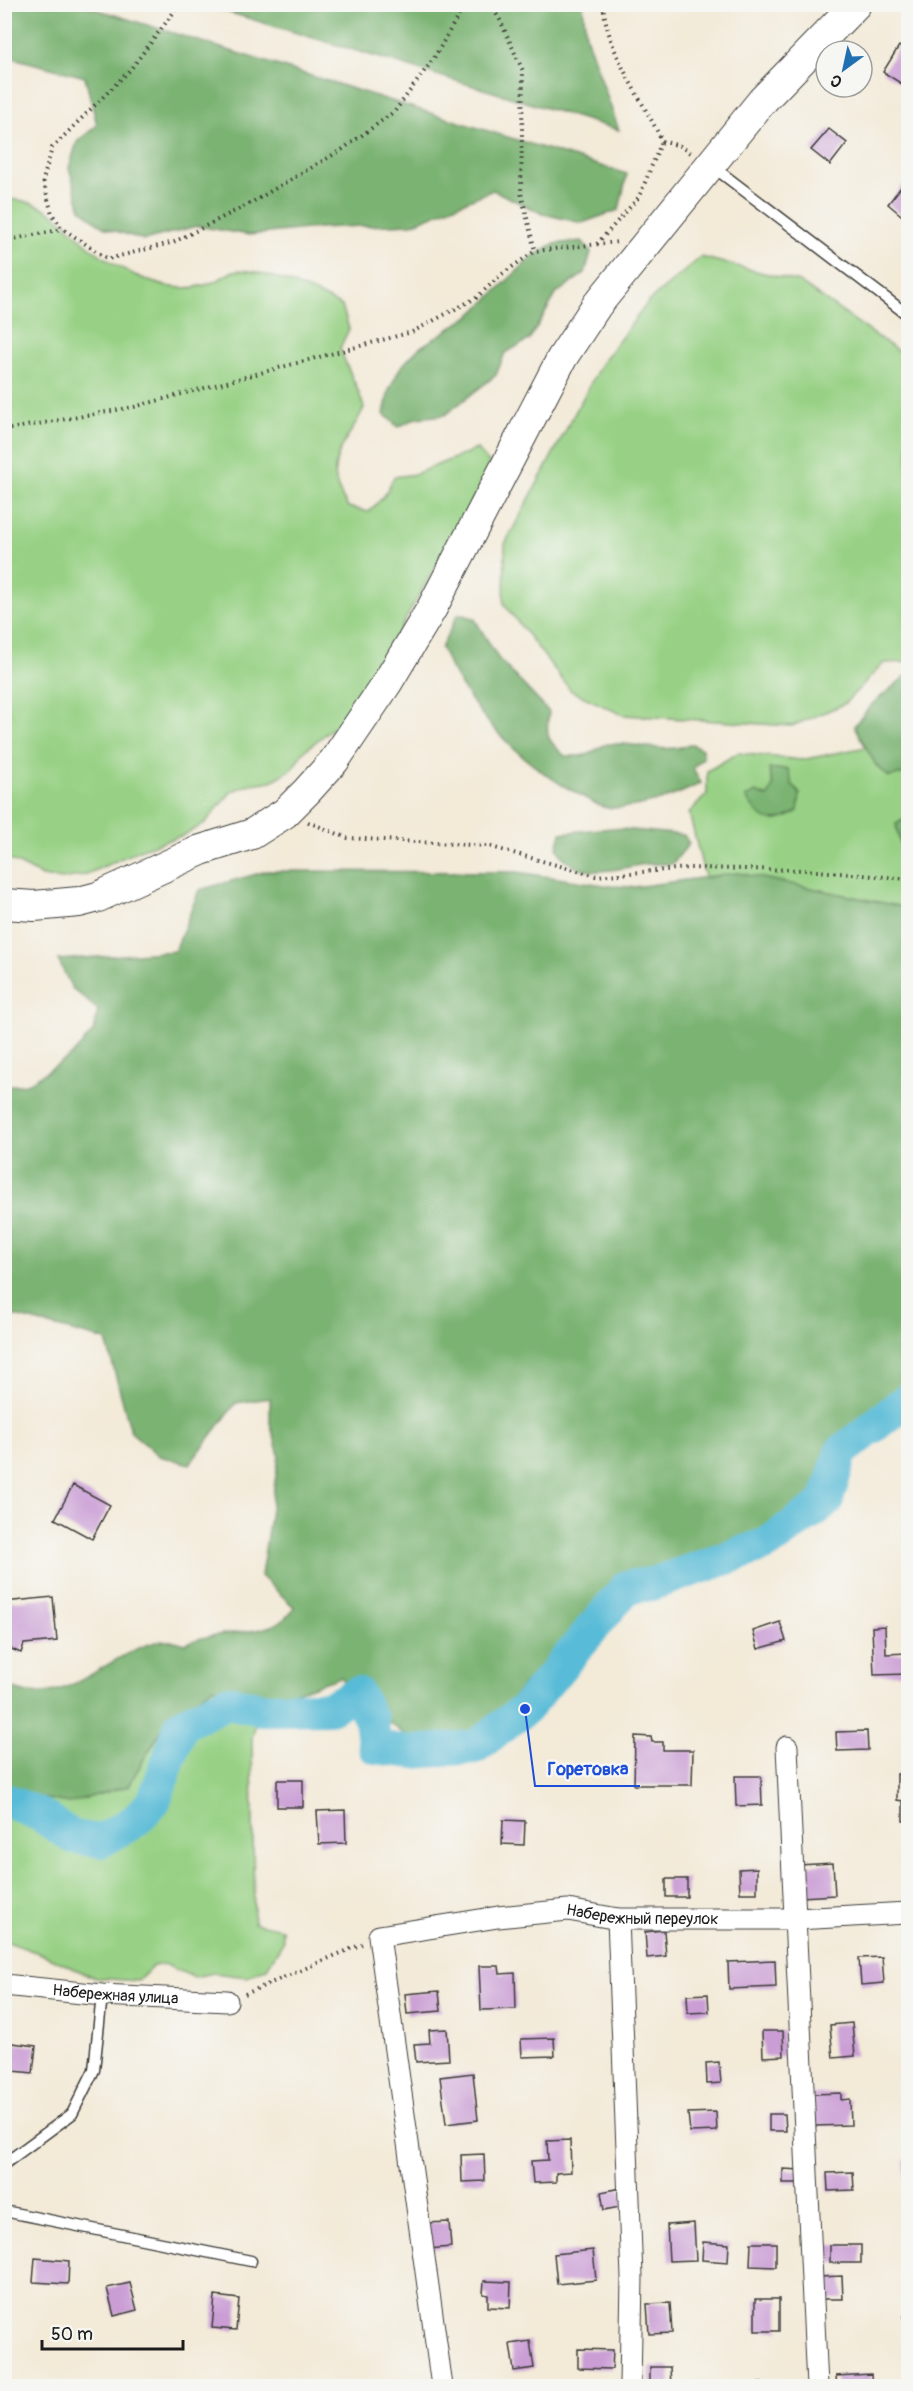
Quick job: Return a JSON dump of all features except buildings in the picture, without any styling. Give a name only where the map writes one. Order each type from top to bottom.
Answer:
[{"type":"street","points":[[4,904],[34,906],[79,902],[98,897],[201,850],[252,834],[285,813],[334,760],[387,683],[432,608],[562,358],[597,305],[762,101],[856,4]]},
{"type":"street","points":[[787,1747],[817,2386]]},
{"type":"street","name":"Набережный переулок","points":[[379,1936],[498,1917],[568,1910],[618,1919],[796,1919],[909,1913]]},
{"type":"street","points":[[618,1919],[632,2277],[630,2386]]},
{"type":"street","points":[[379,1936],[442,2386]]},
{"type":"street","name":"Набережная улица","points":[[4,1985],[102,1995],[227,2001]]},
{"type":"lane","points":[[709,164],[909,315]]},
{"type":"lane","points":[[4,2164],[72,2114],[94,2070],[102,1995]]},
{"type":"lane","points":[[4,2211],[251,2261]]},
{"type":"path","points":[[180,4],[130,70],[52,148],[44,180],[52,214],[63,229],[108,259],[174,242],[249,204],[343,149],[395,111],[434,58],[465,4]]},
{"type":"path","points":[[490,4],[500,20],[523,71],[521,193],[535,251]]},
{"type":"path","points":[[597,244],[639,197],[662,141],[649,112],[622,69],[611,41],[603,4]]},
{"type":"path","points":[[662,141],[680,146],[709,164]]},
{"type":"path","points":[[4,241],[63,229]]},
{"type":"path","points":[[4,430],[134,407],[412,332],[476,298],[502,274],[535,251],[597,244],[657,233]]},
{"type":"path","points":[[4,359],[7,381],[4,414]]},
{"type":"path","points":[[285,813],[348,838],[488,846],[596,876],[688,868],[806,870],[909,879]]},
{"type":"path","points":[[227,2001],[379,1936]]},
{"type":"green space","points":[[4,5],[83,5],[627,174],[619,210],[582,223],[543,214],[493,190],[412,224],[317,228],[249,235],[197,226],[144,240],[103,227],[81,209],[69,168],[77,142],[97,125],[85,77],[5,56]]},
{"type":"green space","points":[[204,5],[583,5],[586,36],[619,130]]},
{"type":"green space","points":[[10,199],[25,201],[46,209],[103,257],[152,282],[169,287],[194,288],[210,284],[234,271],[244,270],[289,282],[342,306],[349,329],[340,348],[364,408],[343,445],[335,467],[340,492],[348,507],[369,512],[384,496],[394,477],[415,474],[477,449],[492,466],[354,711],[303,752],[292,769],[272,781],[251,784],[232,791],[204,824],[184,835],[142,849],[85,875],[62,879],[42,876],[5,857],[4,202]]},
{"type":"green space","points":[[582,241],[591,252],[585,273],[557,293],[529,340],[505,353],[496,375],[445,415],[416,418],[398,427],[384,414],[389,390],[400,368],[419,348],[471,315],[533,256],[553,244]]},
{"type":"green space","points":[[701,257],[799,282],[908,358],[908,662],[884,663],[844,704],[792,726],[623,715],[571,691],[504,604],[505,544],[601,364],[649,301]]},
{"type":"green space","points":[[458,614],[474,618],[498,658],[549,712],[547,727],[549,737],[554,746],[565,756],[586,755],[609,744],[671,748],[692,744],[702,749],[703,758],[693,768],[701,783],[656,801],[609,808],[594,803],[557,782],[516,751],[498,733],[481,714],[453,671],[441,648]]},
{"type":"green space","points":[[908,676],[908,773],[889,777],[876,765],[854,726],[872,704]]},
{"type":"green space","points":[[866,747],[876,765],[889,777],[908,773],[908,817],[896,824],[902,852],[908,856],[908,908],[738,873],[705,877],[689,813],[707,794],[707,771],[738,753],[801,760]]},
{"type":"green space","points":[[769,769],[788,769],[792,784],[800,794],[798,811],[781,819],[762,817],[746,797],[756,792],[768,797],[773,785]]},
{"type":"green space","points":[[908,817],[908,856],[902,852],[896,824]]},
{"type":"green space","points":[[612,828],[684,835],[689,844],[672,864],[643,864],[604,871],[593,871],[573,865],[557,848],[561,833]]},
{"type":"green space","points":[[267,871],[517,872],[611,886],[634,887],[738,873],[908,908],[908,1419],[878,1436],[791,1520],[732,1560],[687,1585],[642,1572],[524,1684],[488,1730],[448,1746],[406,1735],[365,1705],[341,1677],[284,1696],[263,1697],[213,1687],[166,1722],[128,1786],[69,1803],[10,1792],[5,1789],[5,1684],[28,1693],[52,1692],[75,1683],[142,1646],[164,1641],[185,1644],[214,1636],[260,1629],[274,1625],[285,1618],[294,1607],[261,1576],[279,1455],[270,1423],[270,1398],[236,1403],[190,1464],[159,1456],[131,1432],[106,1340],[4,1313],[5,1086],[27,1084],[71,1056],[93,1032],[98,1010],[72,988],[58,960],[175,951],[199,890]]},
{"type":"green space","points":[[213,1687],[263,1697],[252,1738],[254,1923],[282,1929],[283,1942],[267,1968],[247,1977],[214,1973],[193,1977],[164,1964],[153,1966],[138,1981],[95,1978],[44,1955],[5,1941],[4,1789],[10,1792],[128,1786],[166,1722]]},
{"type":"waterway","points":[[4,1799],[42,1816],[73,1837],[101,1841],[135,1821],[154,1801],[181,1725],[227,1702],[262,1709],[330,1708],[357,1693],[371,1720],[375,1747],[412,1752],[475,1747],[525,1709],[627,1587],[652,1584],[767,1544],[826,1502],[841,1452],[908,1399]]},
{"type":"place","name":"Горетовка","points":[[525,1709]]}]
